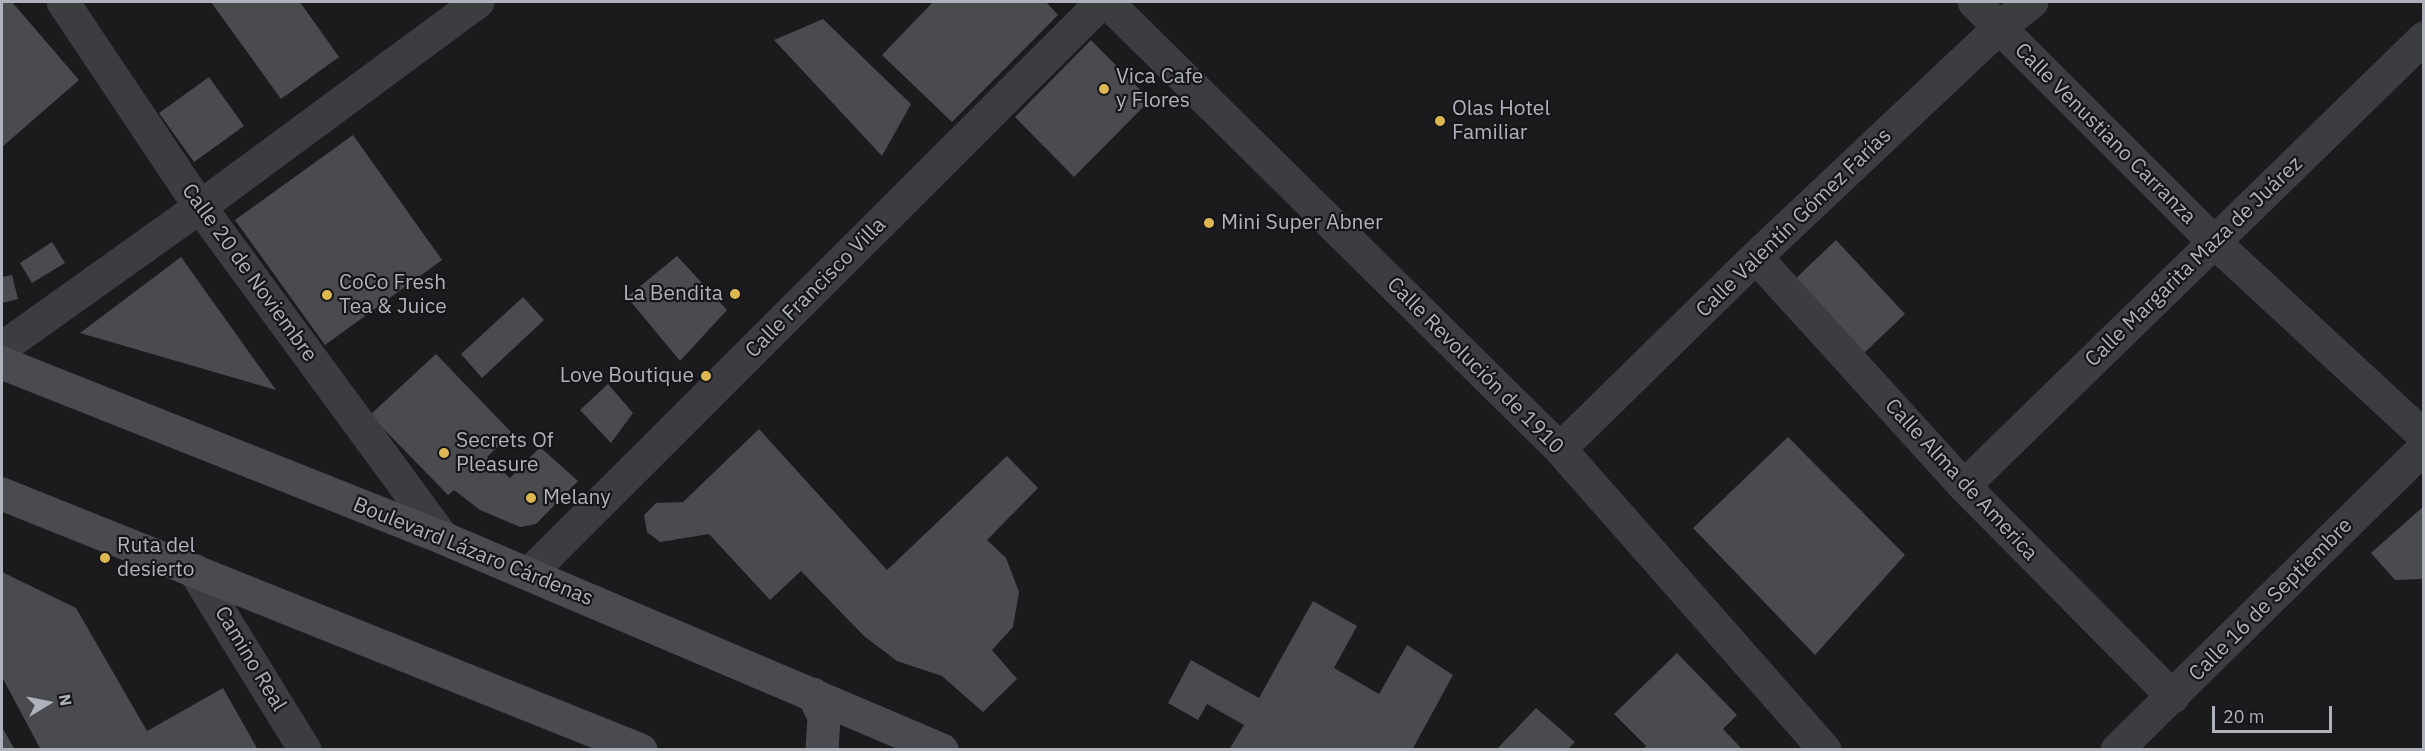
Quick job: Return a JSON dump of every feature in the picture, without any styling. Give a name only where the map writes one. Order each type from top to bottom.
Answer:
[{"type":"main road","name":"Boulevard Lázaro Cárdenas","points":[[2,363],[443,538],[813,694],[898,742],[942,750]]},
{"type":"main road","points":[[2,494],[641,750]]},
{"type":"main road","points":[[813,694],[824,717],[822,750]]},
{"type":"street","name":"Calle 20 de Noviembre","points":[[63,2],[200,207],[443,538]]},
{"type":"street","points":[[2,348],[200,207],[478,2]]},
{"type":"street","name":"Calle Francisco Villa","points":[[529,574],[1102,2]]},
{"type":"street","name":"Calle Revolución de 1910","points":[[1107,2],[1560,449],[1825,750]]},
{"type":"street","name":"Calle Venustiano Carranza","points":[[1974,2],[2215,243],[2424,436]]},
{"type":"street","name":"Calle Valentín Gómez Farías","points":[[1560,449],[1756,257],[1999,28],[2032,2]]},
{"type":"street","name":"Calle Margarita Maza de Juárez","points":[[1964,486],[2424,38]]},
{"type":"street","name":"Calle Alma de America","points":[[1756,257],[1964,486],[2173,697]]},
{"type":"street","name":"Calle 16 de Septiembre","points":[[2116,750],[2173,697],[2424,448]]},
{"type":"street","name":"Camino Real","points":[[194,570],[305,750]]},
{"type":"building","points":[[2,2],[12,2],[79,80],[2,147]]},
{"type":"building","points":[[211,2],[300,2],[339,57],[281,99]]},
{"type":"building","points":[[933,2],[1046,2],[1058,15],[952,122],[882,55]]},
{"type":"building","points":[[823,19],[911,104],[882,156],[774,40]]},
{"type":"building","points":[[1091,40],[1150,100],[1074,177],[1015,117]]},
{"type":"building","points":[[209,77],[244,126],[194,162],[159,113]]},
{"type":"building","points":[[353,135],[442,260],[325,345],[235,220]]},
{"type":"building","points":[[1836,240],[1905,314],[1863,354],[1794,280]]},
{"type":"building","points":[[52,242],[65,263],[32,283],[20,263]]},
{"type":"building","points":[[677,256],[727,310],[680,361],[627,297]]},
{"type":"building","points":[[181,257],[276,390],[80,333]]},
{"type":"building","points":[[12,275],[18,299],[2,303],[2,277]]},
{"type":"building","points":[[523,297],[544,320],[482,378],[461,354]]},
{"type":"building","points":[[436,354],[512,433],[487,457],[510,478],[540,447],[578,481],[536,524],[520,527],[480,510],[454,490],[448,495],[370,415]]},
{"type":"building","points":[[608,384],[633,413],[611,443],[580,410]]},
{"type":"building","points":[[759,429],[887,570],[1007,456],[1038,488],[987,540],[1006,558],[1019,592],[1013,627],[992,650],[1017,679],[983,712],[942,676],[897,661],[864,636],[801,571],[770,600],[709,534],[660,542],[647,532],[644,515],[656,503],[683,502]]},
{"type":"building","points":[[1788,437],[1905,555],[1815,655],[1693,528]]},
{"type":"building","points":[[2424,506],[2424,579],[2395,580],[2371,553]]},
{"type":"building","points":[[2,572],[76,608],[147,731],[223,688],[258,750],[41,750],[2,677]]},
{"type":"building","points":[[1313,601],[1357,626],[1334,668],[1379,694],[1407,645],[1453,675],[1412,750],[1229,750],[1244,725],[1207,704],[1198,720],[1168,703],[1191,660],[1259,698]]},
{"type":"building","points":[[1677,653],[1737,715],[1723,729],[1743,750],[1642,750],[1646,746],[1614,714]]},
{"type":"building","points":[[1536,708],[1575,742],[1567,750],[1496,750]]},
{"type":"building","points":[[2,727],[15,750],[2,750]]},
{"type":"place","name":"Vica Cafe y Flores","points":[[1104,89]]},
{"type":"place","name":"Olas Hotel Familiar","points":[[1440,121]]},
{"type":"place","name":"Mini Super Abner","points":[[1209,223]]},
{"type":"place","name":"La Bendita","points":[[735,294]]},
{"type":"place","name":"CoCo Fresh Tea & Juice","points":[[327,295]]},
{"type":"place","name":"Love Boutique","points":[[706,376]]},
{"type":"place","name":"Secrets Of Pleasure","points":[[444,453]]},
{"type":"place","name":"Melany","points":[[531,498]]},
{"type":"place","name":"Ruta del desierto","points":[[105,558]]}]
